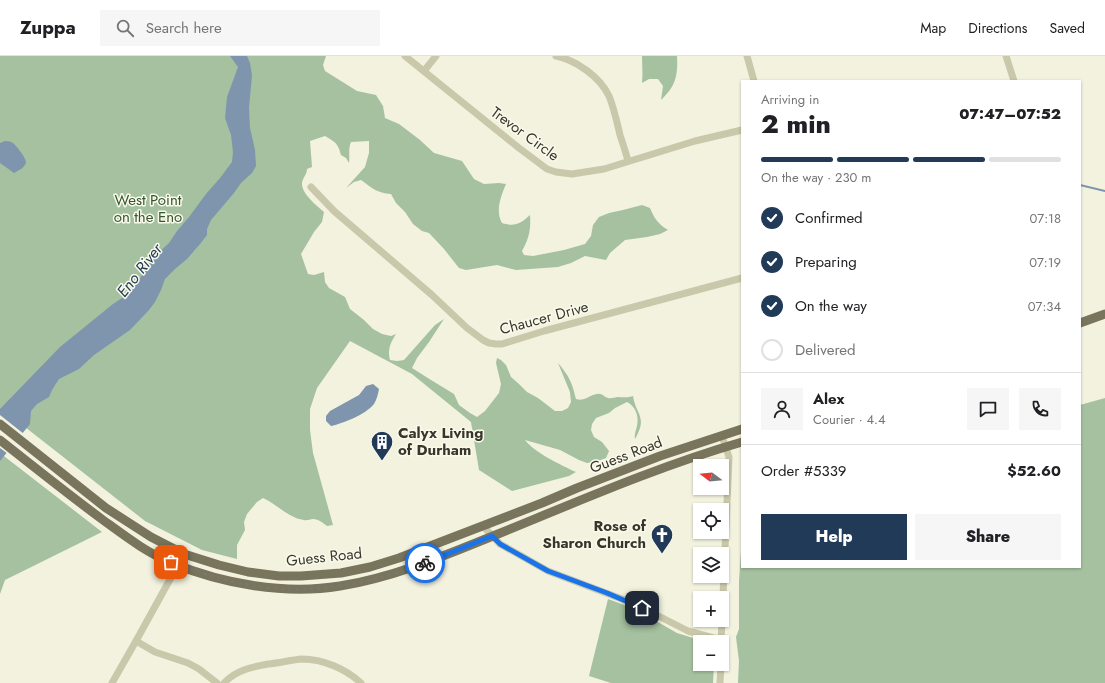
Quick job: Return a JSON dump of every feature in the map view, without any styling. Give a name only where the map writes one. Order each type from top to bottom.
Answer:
[{"type":"main road","points":[[1081,323],[1105,314]]},
{"type":"main road","name":"Guess Road","points":[[0,424],[106,508],[151,537],[184,554],[248,572],[279,576],[341,573],[370,567],[399,558],[670,452],[741,429]]},
{"type":"main road","name":"Guess Road","points":[[0,440],[68,494],[144,548],[171,562],[206,575],[254,586],[284,589],[339,586],[405,571],[622,484],[672,465],[741,442]]},
{"type":"street","name":"Trevor Circle","points":[[405,56],[519,148],[547,169],[556,172],[572,174],[604,169],[695,142],[741,130]]},
{"type":"street","points":[[424,71],[436,56]]},
{"type":"street","points":[[556,56],[570,60],[590,72],[604,89],[613,106],[628,161]]},
{"type":"street","points":[[747,56],[754,80]]},
{"type":"street","points":[[1006,56],[1014,80]]},
{"type":"street","name":"Chaucer Drive","points":[[311,188],[334,211],[432,295],[467,328],[483,340],[496,344],[509,343],[544,331],[741,278]]},
{"type":"street","points":[[722,436],[729,457],[723,591]]},
{"type":"street","points":[[483,526],[500,544],[548,571],[635,604],[688,632],[699,635]]},
{"type":"street","points":[[112,683],[184,554]]},
{"type":"street","points":[[136,641],[155,652],[188,663],[199,669],[217,683]]},
{"type":"street","points":[[224,683],[234,674],[250,668],[303,659],[331,665],[351,674],[361,683]]},
{"type":"street","points":[[720,683],[721,671]]},
{"type":"green space","name":"West Point on the Eno","points":[[0,56],[326,56],[323,65],[325,71],[357,91],[376,95],[383,106],[385,118],[399,124],[434,153],[462,161],[474,179],[484,184],[506,184],[499,209],[502,223],[514,225],[523,221],[530,215],[529,234],[522,251],[524,255],[533,256],[585,244],[591,236],[593,225],[599,217],[642,205],[650,208],[657,220],[668,230],[660,234],[625,240],[610,253],[606,260],[585,256],[571,263],[558,267],[516,270],[497,265],[466,270],[459,268],[429,233],[422,231],[413,224],[405,212],[396,203],[391,194],[378,191],[361,180],[354,182],[346,188],[365,167],[369,153],[369,141],[351,142],[349,149],[349,163],[346,158],[341,155],[336,143],[325,136],[310,141],[312,167],[307,169],[302,184],[304,192],[307,196],[324,212],[322,222],[314,232],[301,254],[308,274],[314,275],[324,272],[325,282],[329,288],[345,297],[350,309],[373,329],[382,334],[391,336],[396,334],[389,349],[390,360],[404,360],[435,325],[444,319],[417,358],[412,368],[454,394],[459,405],[470,413],[477,417],[485,411],[499,393],[501,384],[496,363],[497,358],[506,365],[511,377],[527,392],[538,398],[555,411],[562,411],[568,408],[571,402],[570,392],[558,363],[570,380],[576,399],[582,400],[599,394],[607,398],[633,396],[641,421],[639,431],[635,439],[638,422],[637,415],[633,406],[627,402],[609,413],[596,418],[592,424],[591,430],[594,437],[602,442],[609,451],[606,458],[598,461],[587,463],[560,450],[525,440],[535,450],[576,472],[569,476],[512,491],[479,470],[471,422],[412,374],[350,341],[317,388],[310,409],[310,430],[313,453],[333,525],[327,526],[321,521],[315,519],[298,519],[263,498],[257,502],[247,514],[244,522],[245,530],[237,545],[237,559],[202,550],[145,521],[0,409]]},
{"type":"green space","points":[[642,56],[677,56],[675,80],[670,90],[661,100],[663,86],[658,79],[649,79],[642,83]]},
{"type":"green space","points":[[1105,398],[1105,683],[738,683],[739,661],[736,637],[739,629],[739,581],[741,551],[741,568],[1081,568],[1081,405]]},
{"type":"green space","points":[[0,453],[102,532],[5,580],[0,594]]},
{"type":"green space","points":[[608,599],[635,609],[677,633],[693,638],[693,671],[714,671],[713,683],[611,683],[589,676]]},
{"type":"water","points":[[230,56],[247,56],[250,63],[252,75],[249,108],[250,128],[255,150],[256,166],[252,173],[241,183],[211,220],[207,229],[207,235],[200,244],[187,259],[165,279],[155,302],[149,310],[130,330],[94,355],[79,369],[59,379],[49,397],[37,404],[31,411],[30,424],[0,461],[0,409],[60,347],[113,304],[128,294],[136,285],[154,257],[169,243],[232,162],[233,152],[231,135],[225,118],[227,97],[238,67]]},
{"type":"water","points":[[5,141],[13,143],[26,160],[23,167],[14,173],[0,163],[0,143]]},
{"type":"water","points":[[373,384],[379,389],[377,396],[374,404],[365,412],[348,421],[336,425],[331,426],[326,421],[326,416],[330,411],[359,395],[366,386]]},
{"type":"pier","points":[[0,415],[24,434],[8,454],[0,448]]},
{"type":"waterway","points":[[1081,185],[1105,191]]},
{"type":"way so far","points":[[171,562],[206,575],[254,586],[284,589],[339,586],[405,571],[425,563]]},
{"type":"place","name":"Calyx Living of Durham","points":[[382,462]]},
{"type":"place","name":"Rose of Sharon Church","points":[[662,554]]},
{"type":"route","points":[[425,563],[492,536],[500,544],[548,571],[642,608]]},
{"type":"water label","name":"Eno River","points":[[139,270]]}]
